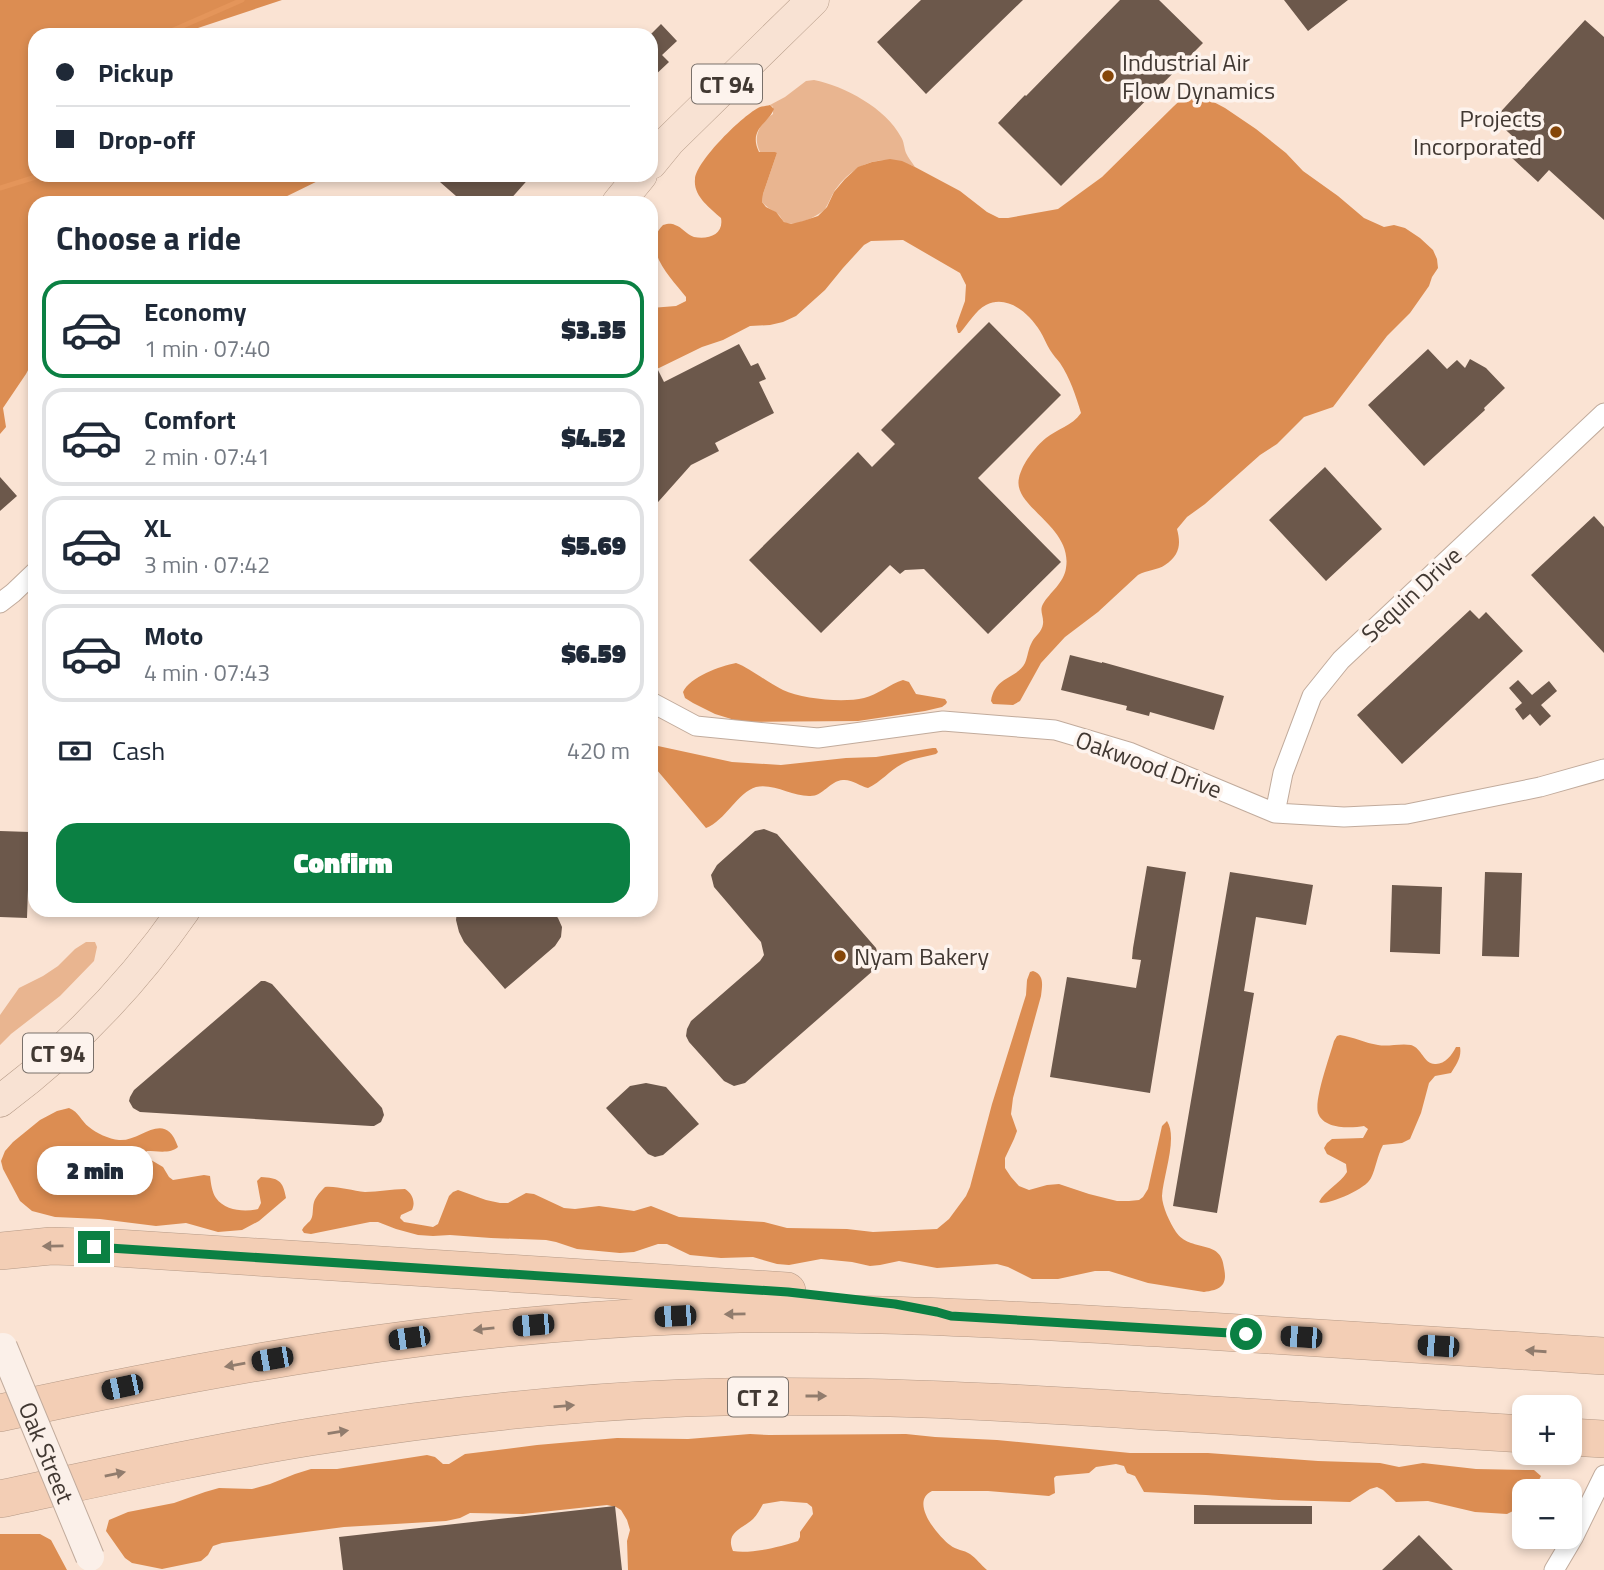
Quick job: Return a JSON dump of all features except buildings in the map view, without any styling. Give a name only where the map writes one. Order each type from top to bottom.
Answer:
[{"type":"highway","points":[[0,1251],[51,1246],[116,1248],[788,1292],[895,1304],[951,1316]]},
{"type":"highway","points":[[0,1413],[122,1387],[353,1346],[479,1330],[700,1315],[835,1313],[951,1316],[1604,1356]]},
{"type":"highway","name":"CT 2","points":[[0,1499],[206,1455],[366,1428],[507,1411],[684,1398],[844,1396],[989,1401],[1512,1433]]},
{"type":"highway","points":[[1582,1438],[1604,1439]]},
{"type":"main road","name":"CT 94","points":[[658,154],[805,2]]},
{"type":"main road","points":[[624,196],[635,182]]},
{"type":"main road","name":"CT 94","points":[[0,1101],[46,1064],[100,1012],[143,964],[179,917]]},
{"type":"street","name":"Sequin Drive","points":[[1275,813],[1283,773],[1312,696],[1341,660],[1604,413]]},
{"type":"street","points":[[0,603],[28,579]]},
{"type":"street","name":"Oakwood Drive","points":[[658,706],[696,726],[818,738],[943,721],[1055,730],[1129,752],[1275,813],[1345,817],[1407,814],[1540,787],[1604,769]]},
{"type":"street","name":"Oak Street","points":[[3,1347],[90,1557]]},
{"type":"street","points":[[1553,1570],[1578,1530],[1601,1482]]},
{"type":"shaded area","points":[[0,0],[282,0],[198,28],[28,28],[28,182],[316,182],[287,196],[28,196],[28,370],[3,408],[6,427],[0,434]]},
{"type":"shaded area","points":[[814,80],[838,87],[875,108],[894,126],[915,167],[881,160],[861,166],[843,180],[822,212],[807,220],[790,224],[762,202],[777,153],[760,152],[757,135],[764,121],[773,114],[773,107],[770,105],[806,81]]},
{"type":"shaded area","points":[[1193,91],[1225,108],[1256,129],[1303,171],[1364,218],[1384,227],[1394,225],[1405,228],[1420,238],[1433,250],[1438,268],[1410,313],[1387,336],[1333,407],[1304,417],[1277,444],[1260,455],[1187,517],[1177,529],[1179,544],[1174,557],[1162,567],[1138,575],[1098,612],[1065,637],[1041,663],[1020,701],[1013,705],[993,704],[991,701],[997,687],[1025,663],[1033,640],[1042,627],[1042,607],[1063,578],[1066,568],[1066,553],[1061,540],[1024,498],[1019,488],[1019,478],[1033,451],[1046,438],[1081,413],[1067,375],[1035,324],[1017,307],[994,302],[979,310],[958,333],[956,326],[965,301],[966,285],[960,273],[903,240],[871,241],[864,245],[825,290],[796,316],[770,325],[750,326],[658,368],[658,307],[676,306],[686,301],[686,297],[658,258],[658,232],[663,225],[669,224],[694,237],[710,237],[718,232],[721,218],[703,201],[697,191],[697,171],[722,139],[743,119],[761,107],[770,105],[774,109],[757,132],[756,144],[759,152],[777,153],[762,202],[784,222],[791,224],[818,216],[827,207],[834,192],[858,167],[890,159],[902,161],[960,191],[999,218],[1008,218],[1058,209],[1102,177]]},
{"type":"shaded area","points":[[736,663],[783,690],[811,698],[864,698],[903,680],[909,682],[916,694],[945,699],[947,702],[942,707],[925,711],[858,721],[741,722],[715,714],[685,698],[683,692],[699,677]]},
{"type":"shaded area","points":[[658,746],[732,762],[781,765],[876,757],[933,748],[938,752],[906,762],[868,788],[843,780],[814,796],[809,796],[769,787],[756,787],[749,790],[706,828],[658,771]]},
{"type":"shaded area","points":[[86,942],[95,942],[97,947],[94,961],[60,996],[0,1045],[0,1015],[19,988],[58,966]]},
{"type":"shaded area","points":[[1033,971],[1041,978],[1041,996],[1013,1098],[1011,1114],[1017,1131],[1005,1158],[1005,1168],[1019,1186],[1029,1190],[1059,1184],[1117,1201],[1139,1200],[1148,1189],[1162,1126],[1167,1121],[1171,1137],[1162,1196],[1165,1209],[1176,1232],[1182,1238],[1218,1253],[1225,1272],[1223,1284],[1219,1288],[1204,1292],[1148,1283],[1109,1271],[1095,1271],[1058,1279],[1032,1279],[997,1264],[937,1268],[899,1261],[870,1266],[821,1259],[789,1265],[753,1257],[690,1255],[667,1244],[620,1253],[577,1249],[546,1240],[418,1235],[378,1222],[311,1234],[302,1230],[311,1219],[317,1196],[325,1187],[365,1192],[405,1189],[413,1198],[414,1204],[412,1210],[400,1218],[404,1222],[433,1227],[438,1224],[449,1196],[458,1190],[500,1203],[508,1203],[526,1193],[564,1208],[599,1206],[634,1211],[651,1206],[679,1217],[764,1222],[787,1228],[873,1232],[937,1229],[949,1219],[970,1187],[992,1104],[1026,995],[1027,980]]},
{"type":"shaded area","points":[[1340,1035],[1378,1045],[1411,1045],[1432,1064],[1445,1061],[1456,1047],[1460,1047],[1460,1054],[1451,1073],[1435,1076],[1429,1083],[1410,1139],[1402,1143],[1383,1145],[1371,1178],[1363,1187],[1321,1203],[1319,1202],[1322,1198],[1347,1172],[1346,1164],[1327,1154],[1324,1148],[1327,1143],[1332,1139],[1363,1138],[1368,1129],[1364,1126],[1332,1125],[1321,1119],[1318,1113],[1323,1077],[1334,1041]]},
{"type":"shaded area","points":[[69,1108],[92,1129],[119,1140],[159,1128],[166,1130],[173,1136],[178,1147],[168,1151],[147,1151],[146,1157],[163,1167],[173,1180],[210,1176],[216,1198],[225,1206],[241,1210],[258,1209],[261,1203],[257,1181],[261,1177],[279,1181],[286,1198],[259,1221],[242,1230],[218,1232],[186,1223],[156,1226],[55,1217],[32,1211],[20,1201],[1,1161],[13,1142],[40,1120]]},
{"type":"shaded area","points":[[750,1434],[906,1434],[1130,1453],[1208,1453],[1380,1463],[1399,1467],[1423,1463],[1476,1469],[1534,1470],[1541,1476],[1540,1479],[1512,1479],[1512,1512],[1507,1514],[1475,1512],[1428,1501],[1396,1502],[1377,1487],[1350,1502],[1144,1492],[1135,1476],[1127,1473],[1124,1466],[1116,1464],[1096,1467],[1089,1473],[1056,1476],[1055,1493],[1049,1496],[988,1491],[932,1491],[923,1503],[924,1511],[933,1527],[950,1545],[970,1554],[987,1570],[628,1570],[627,1541],[630,1530],[627,1520],[621,1510],[607,1505],[523,1514],[470,1513],[446,1521],[344,1527],[222,1543],[213,1546],[201,1561],[162,1569],[132,1563],[125,1558],[106,1531],[109,1520],[128,1512],[174,1503],[219,1488],[252,1489],[311,1469],[337,1469],[427,1455],[435,1457],[443,1464],[449,1464],[465,1454],[617,1438],[688,1439]],"holes":[[[781,1501],[807,1503],[812,1507],[813,1514],[800,1532],[798,1541],[757,1551],[733,1551],[733,1535],[753,1519],[763,1504]]]},
{"type":"shaded area","points":[[0,1534],[40,1534],[51,1540],[67,1570],[0,1570]]},
{"type":"waterway","points":[[178,28],[242,0]]},
{"type":"waterway","points":[[0,188],[28,179]]},
{"type":"place","name":"Industrial Air Flow Dynamics","points":[[1108,76]]},
{"type":"place","name":"Projects Incorporated","points":[[1556,132]]},
{"type":"place","name":"Nyam Bakery","points":[[840,956]]},
{"type":"route","points":[[94,1247],[788,1292],[895,1304],[951,1316],[1246,1334]]}]
